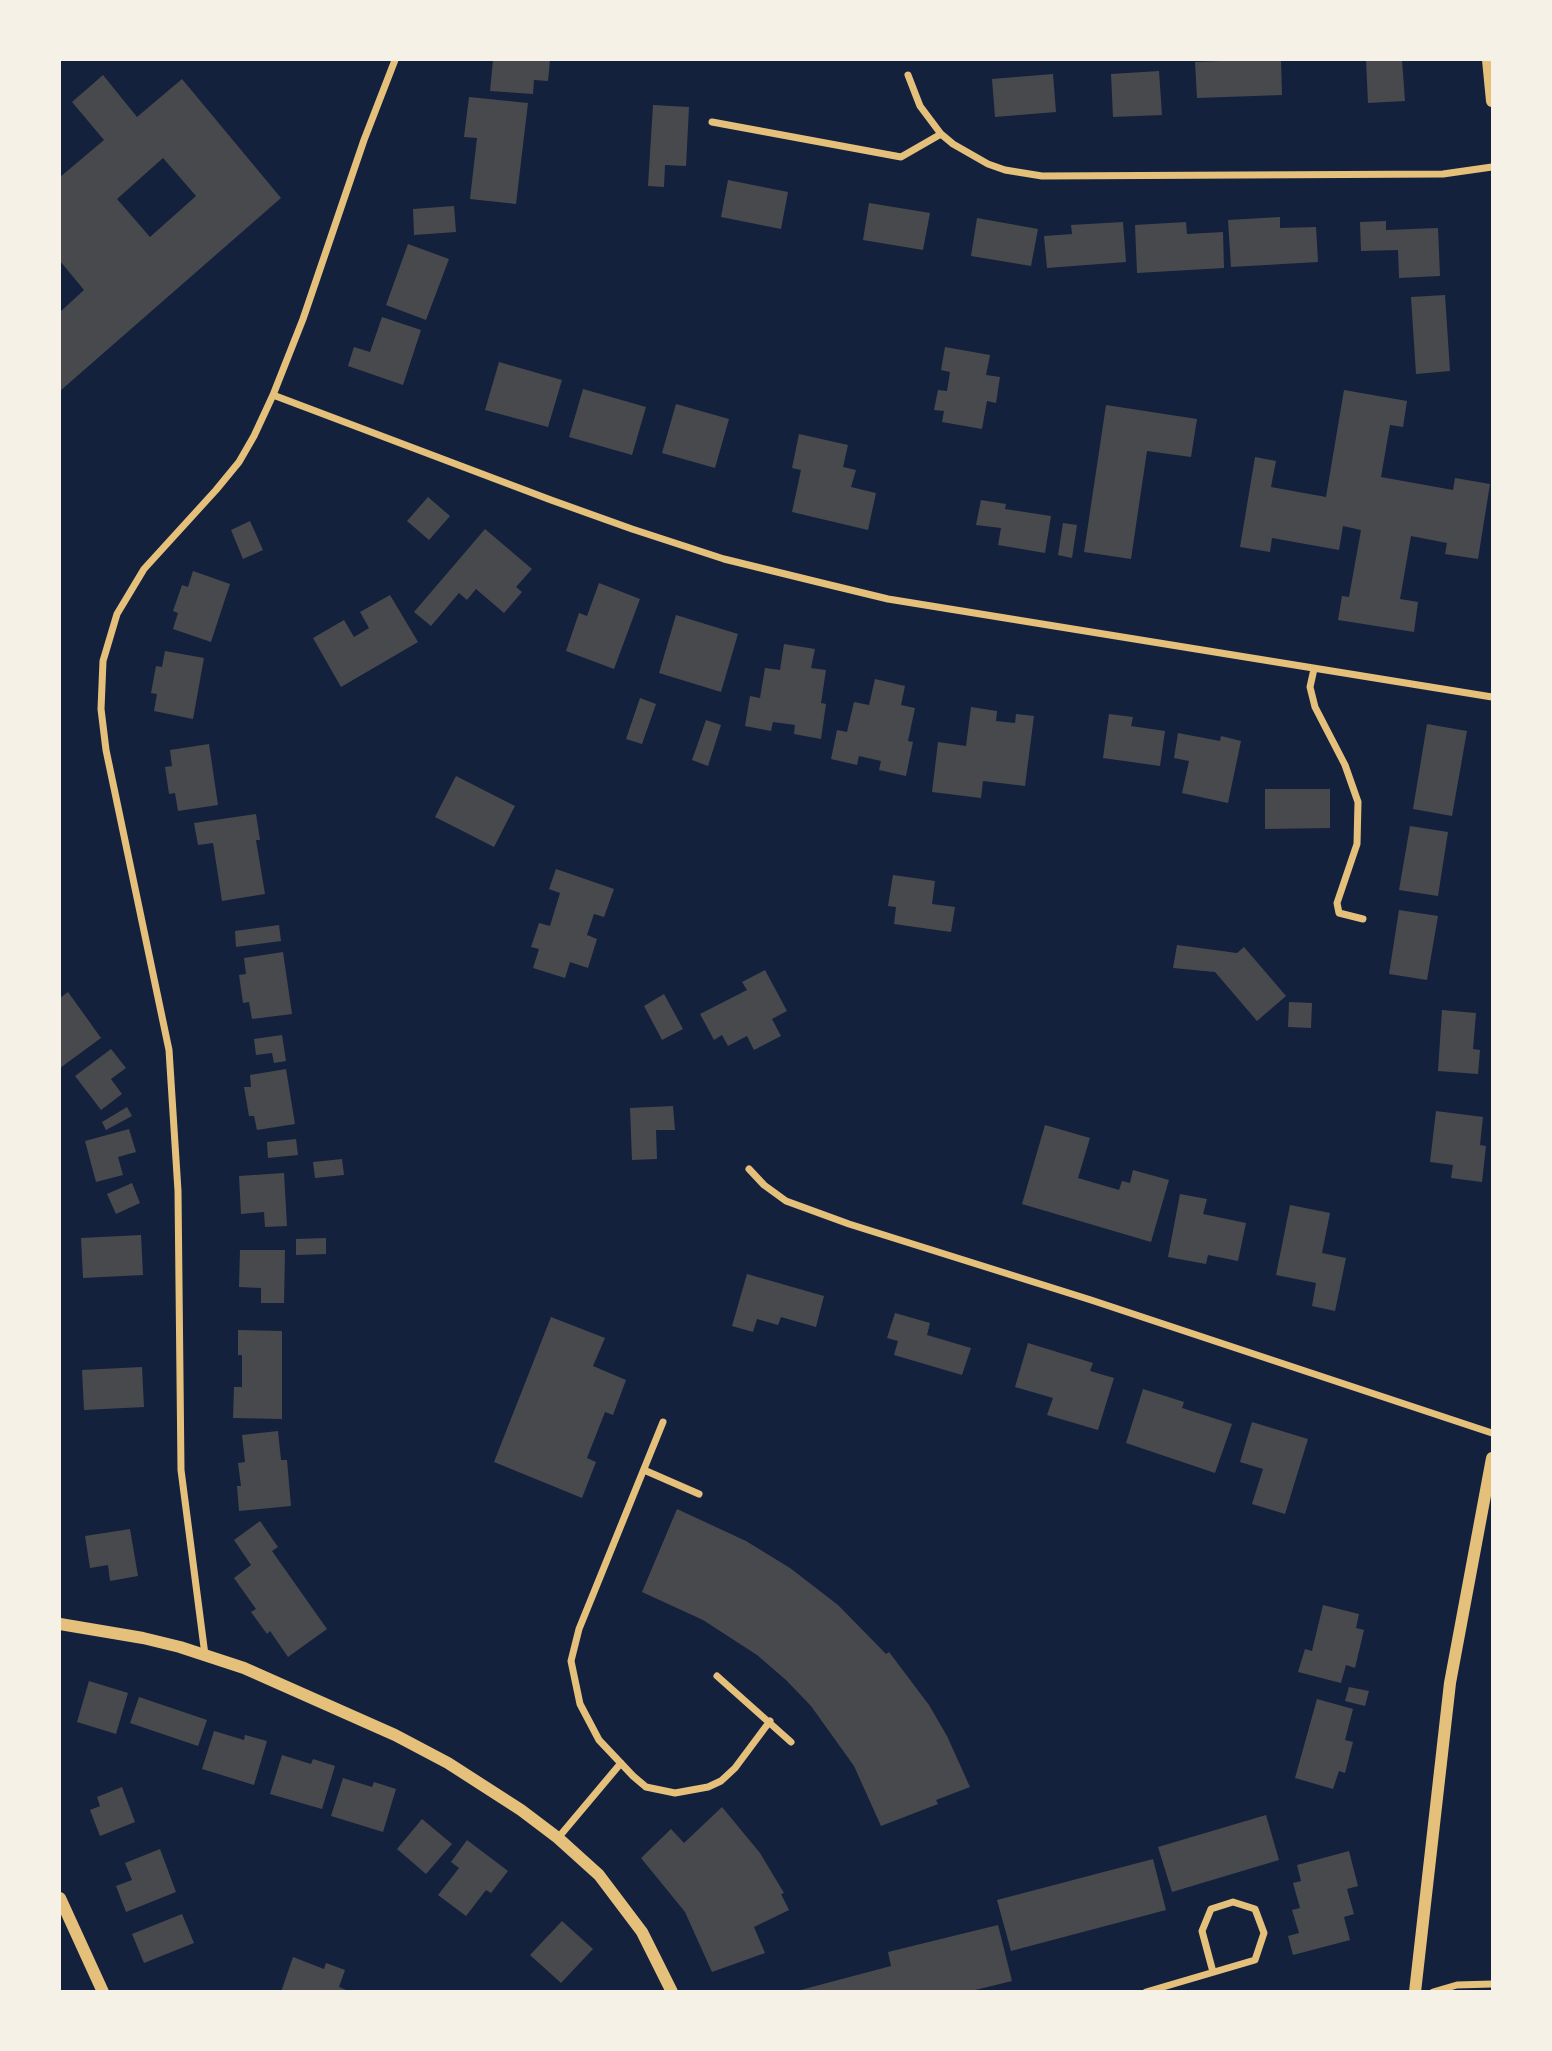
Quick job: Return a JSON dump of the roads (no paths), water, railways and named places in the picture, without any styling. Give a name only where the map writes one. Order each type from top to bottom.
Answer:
[{"type":"street","points":[[205,1655],[181,1471],[178,1191],[169,1050],[106,750],[101,709],[103,661],[117,614],[144,569],[239,462],[273,395],[303,319],[364,140],[395,60]]},
{"type":"street","points":[[1488,60],[1493,102]]},
{"type":"street","points":[[908,75],[920,106],[941,134],[988,164],[1013,172],[1042,176],[1443,174],[1493,167]]},
{"type":"street","points":[[712,122],[901,157],[941,134]]},
{"type":"street","points":[[273,395],[551,500],[724,559],[888,599],[1493,696]]},
{"type":"street","points":[[1314,669],[1310,687],[1315,707],[1345,765],[1358,802],[1357,844],[1337,903],[1339,913],[1363,919]]},
{"type":"street","points":[[749,1169],[764,1185],[786,1201],[824,1215],[1493,1433]]},
{"type":"street","points":[[663,1422],[579,1629],[571,1661],[580,1704],[599,1740],[646,1787],[676,1793],[708,1787],[721,1781],[735,1768],[770,1721]]},
{"type":"street","points":[[1415,1992],[1450,1683],[1493,1458]]},
{"type":"street","points":[[644,1470],[699,1494]]},
{"type":"street","points":[[60,1624],[143,1638],[244,1668],[395,1735],[448,1763],[521,1810],[558,1838],[599,1875],[642,1933],[672,1992]]},
{"type":"street","points":[[718,1676],[791,1742]]},
{"type":"street","points":[[558,1838],[621,1763]]},
{"type":"street","points":[[60,1898],[103,1992]]},
{"type":"street","points":[[1146,1992],[1255,1960],[1264,1933],[1255,1909],[1233,1902],[1212,1909],[1202,1931],[1213,1972]]},
{"type":"street","points":[[1433,1992],[1457,1985],[1493,1984]]}]
